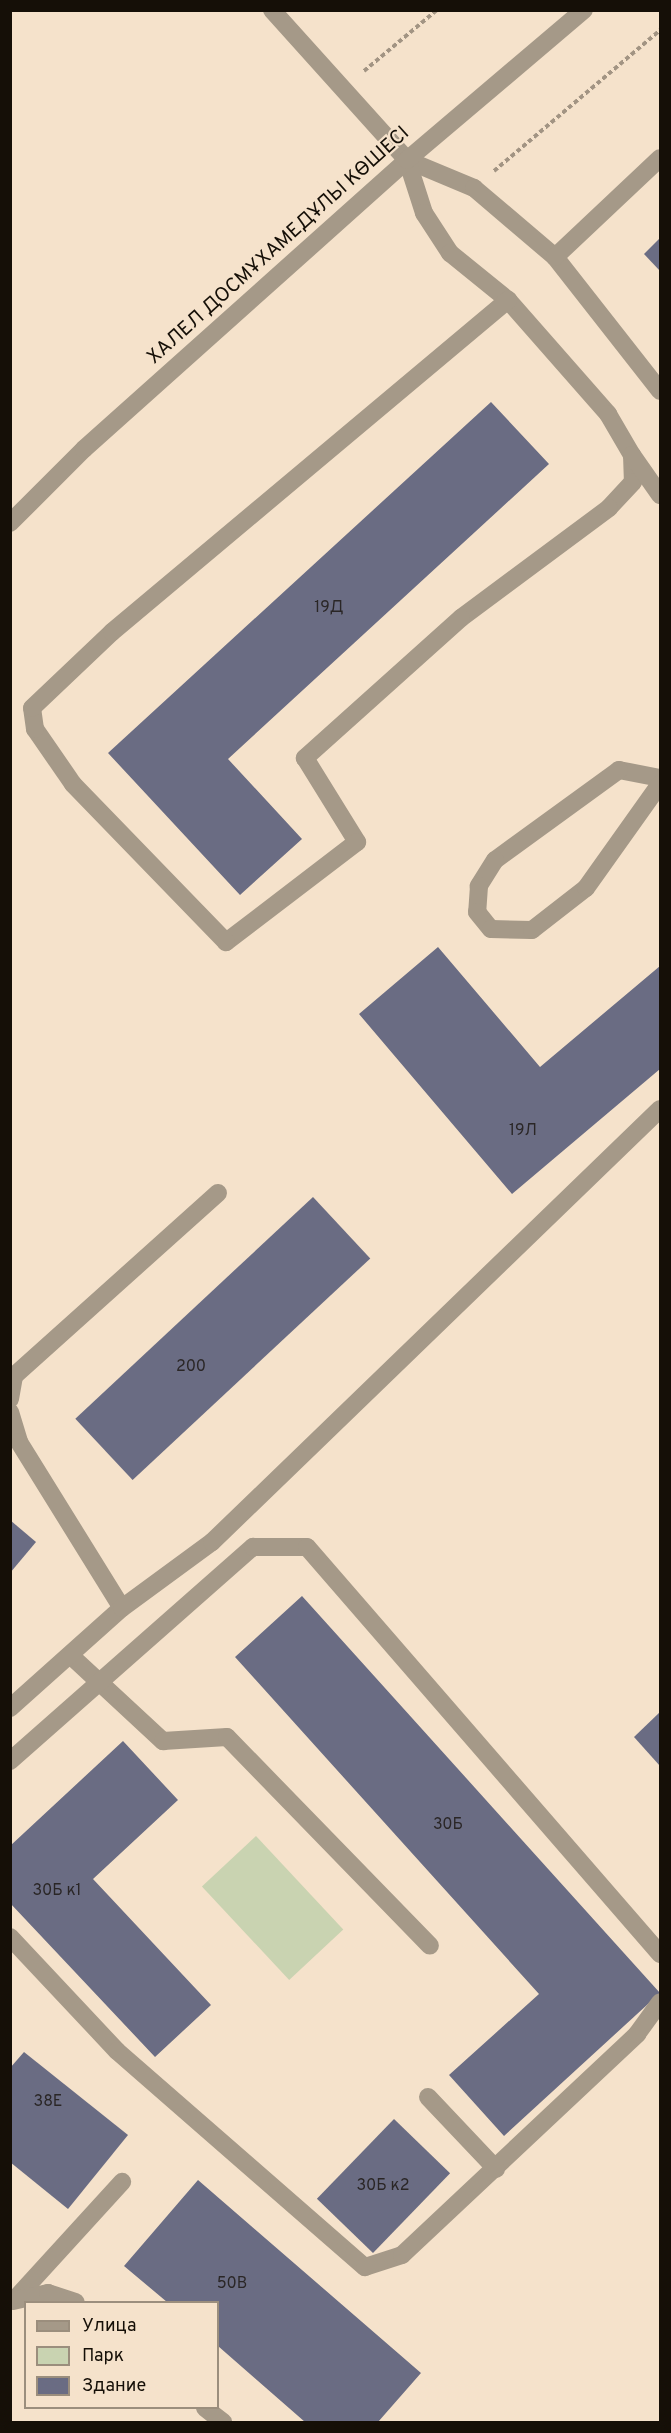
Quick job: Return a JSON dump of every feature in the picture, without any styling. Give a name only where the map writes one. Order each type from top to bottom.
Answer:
[{"type":"street","points":[[272,10],[345,87],[407,160],[424,213],[450,253],[508,300],[608,414],[632,455],[660,495]]},
{"type":"street","name":"ХАЛЕЛ ДОСМҰХАМЕДҰЛЫ КӨШЕСІ","points":[[10,523],[84,449],[407,160],[584,10]]},
{"type":"street","points":[[555,257],[660,158]]},
{"type":"street","points":[[407,160],[474,188],[555,257],[660,391]]},
{"type":"street","points":[[508,300],[112,632],[32,708],[35,729],[73,784],[226,942],[357,842],[305,758],[461,618],[609,508],[633,482],[632,455]]},
{"type":"street","points":[[660,778],[619,770],[597,785],[495,860],[479,885],[477,912],[491,929],[532,930],[586,888],[660,784]]},
{"type":"street","points":[[10,1708],[122,1608],[212,1542],[660,1109]]},
{"type":"street","points":[[10,1399],[14,1376],[218,1193]]},
{"type":"street","points":[[10,1412],[19,1442],[122,1608]]},
{"type":"street","points":[[10,1761],[253,1547],[307,1548],[660,1953]]},
{"type":"street","points":[[70,1655],[163,1741],[227,1737],[430,1946]]},
{"type":"street","points":[[10,1937],[117,2051],[365,2267],[402,2255],[496,2169],[636,2034],[660,2002]]},
{"type":"street","points":[[428,2097],[496,2169]]},
{"type":"street","points":[[14,2300],[122,2182]]},
{"type":"street","points":[[14,2300],[48,2293],[73,2301]]},
{"type":"street","points":[[206,2409],[224,2422]]},
{"type":"path","points":[[345,87],[437,10]]},
{"type":"path","points":[[474,188],[660,30]]},
{"type":"green space","points":[[256,1836],[343,1930],[289,1980],[202,1886]]},
{"type":"building","points":[[660,238],[660,271],[644,254]]},
{"type":"building","points":[[491,402],[549,464],[228,759],[302,839],[240,895],[108,753]]},
{"type":"building","points":[[438,947],[540,1067],[660,966],[660,1069],[512,1194],[359,1014]]},
{"type":"building","points":[[313,1197],[370,1258],[133,1480],[75,1419]]},
{"type":"building","points":[[10,1520],[36,1542],[10,1573]]},
{"type":"building","points":[[302,1596],[660,1993],[504,2136],[449,2075],[539,1994],[235,1657]]},
{"type":"building","points":[[660,1712],[660,1766],[634,1737]]},
{"type":"building","points":[[123,1741],[178,1800],[93,1879],[211,2005],[155,2057],[10,1903],[10,1846]]},
{"type":"building","points":[[24,2052],[128,2135],[68,2209],[10,2162],[10,2068]]},
{"type":"building","points":[[394,2119],[450,2173],[373,2253],[317,2199]]},
{"type":"building","points":[[198,2180],[421,2373],[378,2422],[305,2422],[219,2347],[219,2301],[166,2301],[124,2266]]}]
